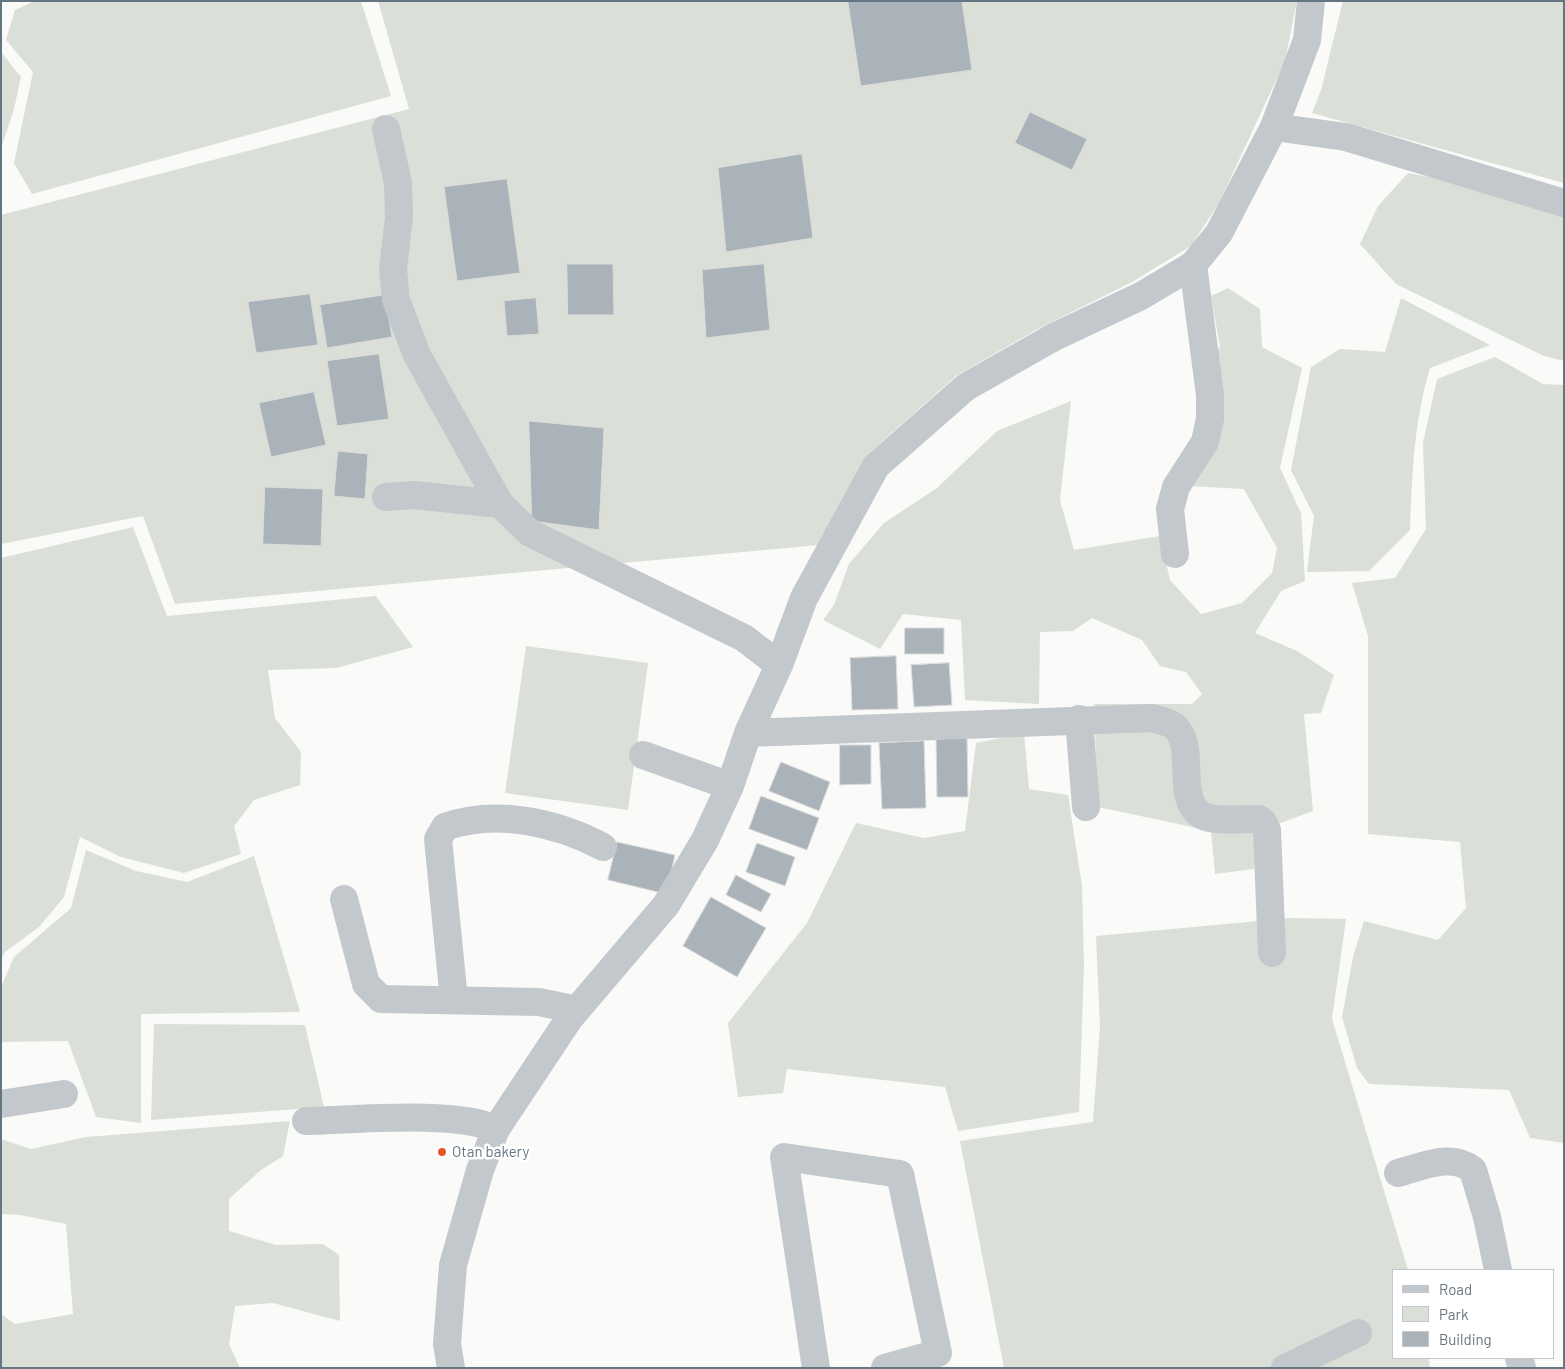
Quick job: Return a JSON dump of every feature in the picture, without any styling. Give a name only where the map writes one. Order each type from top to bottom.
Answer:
[{"type":"street","points":[[451,1368],[447,1344],[453,1266],[480,1170],[496,1129],[569,1019],[666,905],[705,840],[730,786],[748,733],[779,665],[804,598],[876,466],[966,387],[1054,337],[1141,296],[1193,264],[1219,233],[1274,127],[1307,40],[1311,1]]},
{"type":"street","points":[[1274,127],[1346,137],[1564,204]]},
{"type":"street","points":[[386,129],[398,183],[399,217],[394,269],[396,300],[417,355],[500,504],[530,533],[744,638],[779,665]]},
{"type":"street","points":[[1175,554],[1170,509],[1176,487],[1205,442],[1210,419],[1210,395],[1193,264]]},
{"type":"street","points":[[386,497],[414,495],[500,504]]},
{"type":"street","points":[[748,733],[1079,719],[1152,718],[1172,725],[1183,737],[1189,800],[1202,815],[1221,819],[1259,819],[1267,830],[1272,952]]},
{"type":"street","points":[[1079,719],[1086,807]]},
{"type":"street","points":[[643,756],[730,786]]},
{"type":"street","points":[[454,1000],[438,839],[445,827],[461,822],[506,819],[578,833],[602,847]]},
{"type":"street","points":[[344,899],[366,984],[381,998],[539,1002],[568,1008],[569,1019]]},
{"type":"street","points":[[1,1104],[64,1094]]},
{"type":"street","points":[[306,1121],[432,1118],[483,1123],[496,1129]]},
{"type":"street","points":[[816,1368],[784,1157],[900,1174],[938,1353],[885,1368]]},
{"type":"street","points":[[1398,1173],[1443,1162],[1458,1162],[1473,1170],[1487,1217],[1498,1269]]},
{"type":"street","points":[[1285,1368],[1358,1333]]},
{"type":"green space","points":[[35,1],[361,1],[391,96],[32,194],[14,163],[33,72],[6,40],[15,10]]},
{"type":"green space","points":[[378,1],[1297,1],[1285,61],[1219,203],[1191,246],[1132,282],[1034,331],[956,376],[868,454],[819,545],[175,604],[143,516],[1,544],[1,215],[409,109]]},
{"type":"green space","points":[[1343,1],[1564,1],[1564,183],[1312,113],[1321,90]]},
{"type":"green space","points":[[1,52],[21,77],[14,109],[1,148]]},
{"type":"green space","points":[[1408,173],[1445,180],[1564,215],[1564,361],[1544,356],[1396,284],[1360,244],[1378,206]]},
{"type":"green space","points":[[1228,288],[1260,309],[1262,347],[1302,368],[1280,468],[1301,513],[1305,581],[1281,591],[1255,633],[1297,651],[1334,675],[1321,713],[1304,714],[1313,811],[1256,832],[1254,869],[1215,874],[1211,831],[1098,807],[1094,704],[1192,704],[1202,694],[1186,672],[1160,666],[1142,640],[1092,618],[1073,631],[1040,632],[1039,704],[965,700],[961,620],[903,614],[880,649],[823,620],[834,605],[849,564],[884,523],[937,488],[997,431],[1071,401],[1060,500],[1074,550],[1160,536],[1170,580],[1201,614],[1242,603],[1272,573],[1277,548],[1244,489],[1188,486],[1189,445],[1198,418],[1197,366],[1220,347],[1211,296]]},
{"type":"green space","points":[[1401,298],[1490,345],[1430,368],[1417,428],[1410,530],[1369,571],[1307,572],[1314,516],[1291,470],[1311,367],[1340,349],[1385,352]]},
{"type":"green space","points":[[1495,357],[1543,384],[1564,385],[1564,1143],[1530,1138],[1509,1090],[1369,1084],[1357,1068],[1342,1017],[1353,957],[1364,921],[1438,940],[1466,908],[1460,842],[1368,834],[1368,636],[1352,583],[1395,578],[1426,529],[1423,443],[1437,379]]},
{"type":"green space","points":[[133,527],[167,616],[376,596],[413,647],[336,668],[268,670],[275,718],[301,752],[300,785],[254,800],[234,826],[241,854],[184,873],[121,857],[80,837],[64,897],[39,927],[5,952],[1,960],[1,558]]},
{"type":"green space","points":[[526,646],[648,663],[628,810],[505,793]]},
{"type":"green space","points":[[1024,733],[1029,789],[1068,795],[1082,886],[1084,966],[1079,1112],[958,1131],[945,1087],[787,1069],[783,1093],[738,1097],[728,1023],[807,923],[856,823],[924,838],[965,831],[976,743]]},
{"type":"green space","points":[[86,850],[136,871],[187,882],[254,856],[300,1012],[141,1014],[141,1123],[96,1117],[68,1041],[1,1042],[1,987],[14,957],[71,908]]},
{"type":"green space","points":[[1291,918],[1346,919],[1332,1019],[1408,1269],[1392,1269],[1392,1359],[1429,1359],[1430,1368],[1004,1368],[960,1141],[1093,1122],[1100,1027],[1096,936]]},
{"type":"green space","points":[[154,1024],[305,1025],[324,1107],[151,1120]]},
{"type":"green space","points":[[290,1121],[283,1156],[261,1170],[229,1199],[229,1231],[276,1245],[323,1244],[339,1255],[340,1321],[273,1303],[235,1306],[229,1344],[240,1368],[1,1368],[1,1314],[15,1324],[73,1314],[66,1224],[20,1215],[1,1214],[1,1139],[31,1149],[86,1137]]},
{"type":"building","points":[[848,1],[962,1],[972,70],[861,86]]},
{"type":"building","points":[[1030,112],[1087,139],[1072,170],[1015,143]]},
{"type":"building","points":[[802,154],[813,238],[726,252],[718,168]]},
{"type":"building","points":[[507,179],[520,273],[457,281],[444,187]]},
{"type":"building","points":[[567,264],[613,264],[614,315],[568,315]]},
{"type":"building","points":[[764,264],[770,330],[706,338],[702,270]]},
{"type":"building","points":[[310,294],[318,345],[256,353],[248,302]]},
{"type":"building","points":[[385,295],[392,337],[327,348],[320,305]]},
{"type":"building","points":[[536,298],[539,334],[507,336],[504,301]]},
{"type":"building","points":[[379,354],[389,419],[337,426],[327,361]]},
{"type":"building","points":[[314,392],[326,445],[271,457],[259,403]]},
{"type":"building","points":[[529,421],[604,428],[599,530],[532,521]]},
{"type":"building","points":[[338,451],[368,454],[365,499],[334,496]]},
{"type":"building","points":[[265,487],[323,489],[321,546],[263,544]]},
{"type":"building","points":[[905,628],[944,628],[944,654],[905,654]]},
{"type":"building","points":[[896,656],[898,709],[852,710],[850,658]]},
{"type":"building","points":[[949,663],[952,705],[914,707],[911,665]]},
{"type":"building","points":[[967,738],[968,797],[937,797],[936,739]]},
{"type":"building","points":[[924,741],[926,808],[882,809],[879,743]]},
{"type":"building","points":[[840,745],[871,745],[871,784],[840,785]]},
{"type":"building","points":[[781,762],[830,782],[819,811],[769,791]]},
{"type":"building","points":[[761,796],[819,818],[807,850],[749,829]]},
{"type":"building","points":[[617,842],[675,855],[666,894],[608,880]]},
{"type":"building","points":[[757,843],[795,857],[785,886],[746,872]]},
{"type":"building","points":[[736,875],[771,894],[761,912],[726,895]]},
{"type":"building","points":[[711,897],[766,928],[737,977],[683,946]]},
{"type":"place","name":"Otan bakery","points":[[442,1152]]}]
